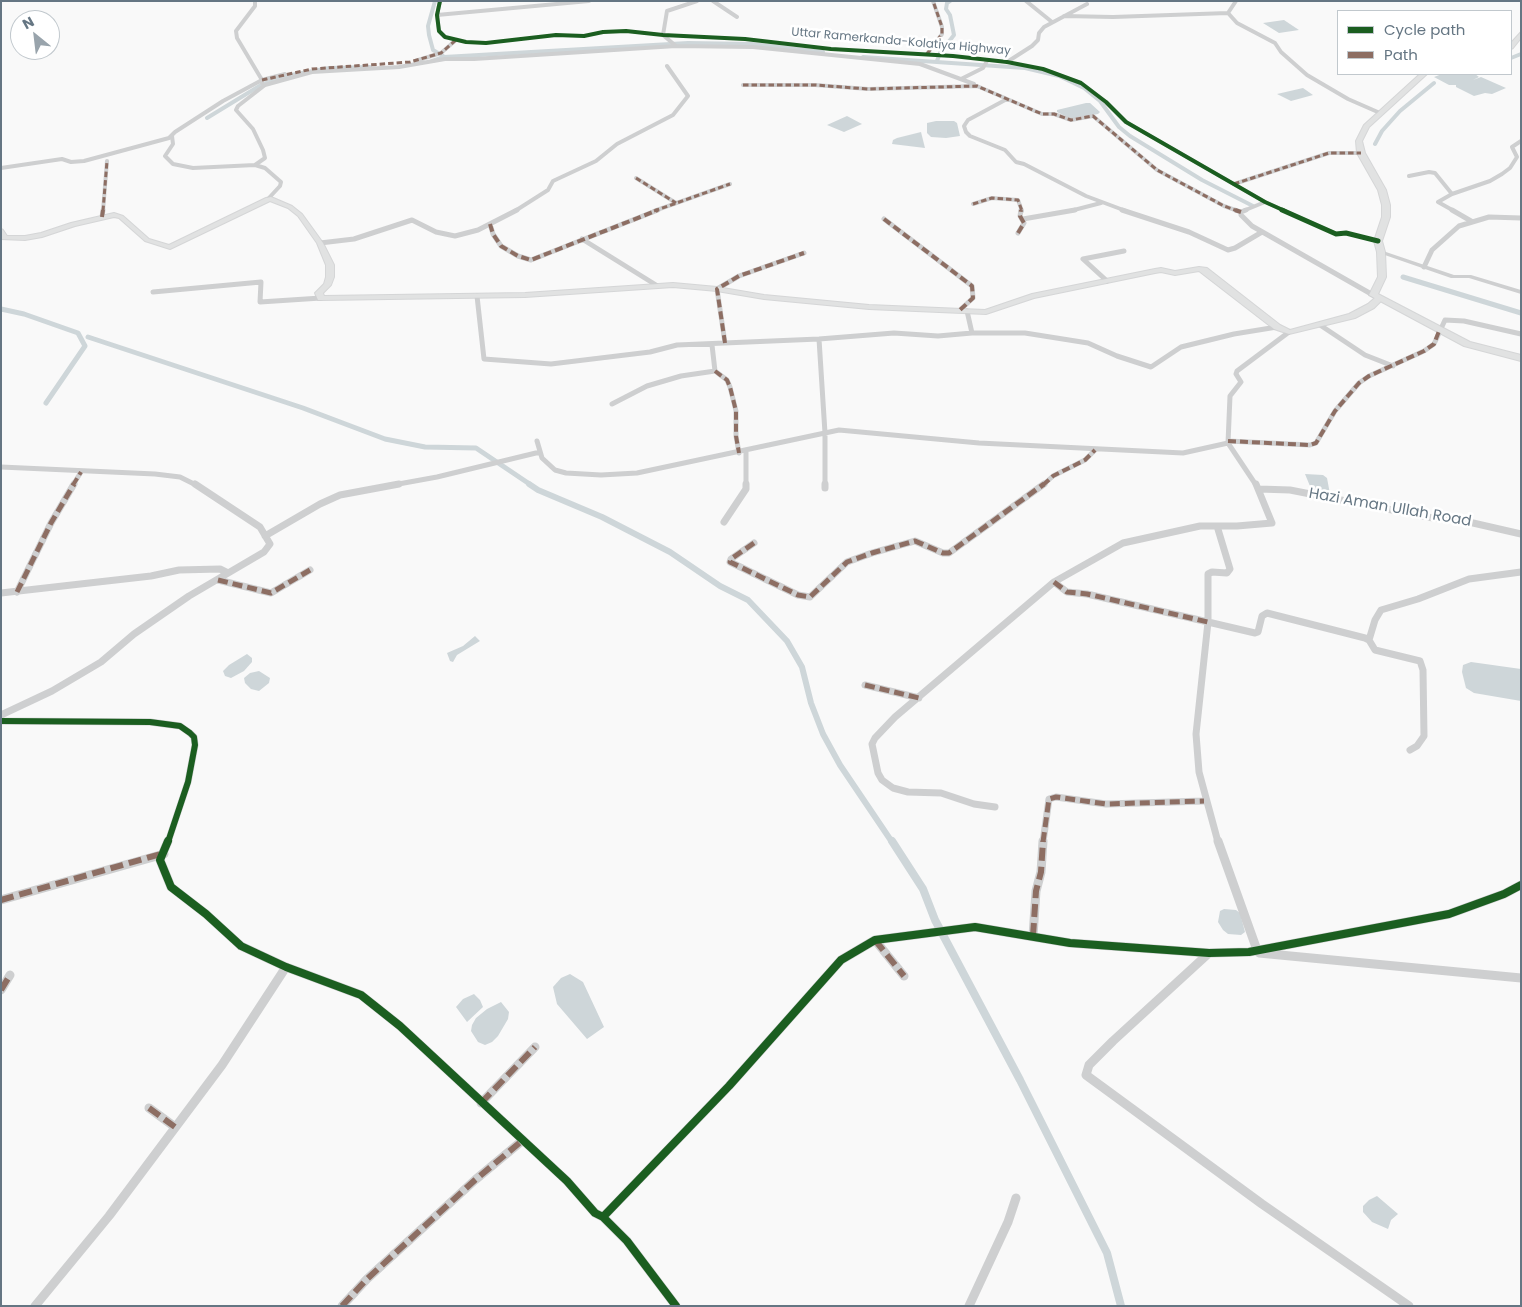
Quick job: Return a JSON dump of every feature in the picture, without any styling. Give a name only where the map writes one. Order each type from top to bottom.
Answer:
[{"type":"main road","points":[[1512,46],[1521,34]]},
{"type":"main road","points":[[1,231],[4,238],[25,238],[114,215],[122,217],[147,240],[170,246],[268,199],[290,207],[300,215],[320,243],[330,265],[330,277],[327,285],[319,293],[322,298],[525,295],[656,285],[717,289],[869,307],[986,312],[1032,296],[1161,270],[1175,273],[1194,269],[1204,270],[1277,326],[1289,332],[1320,325],[1362,311],[1376,297],[1382,277],[1381,252],[1378,241],[1386,217],[1386,200],[1362,153],[1359,141],[1366,126],[1423,75]]},
{"type":"main road","points":[[1376,297],[1467,344],[1521,358]]},
{"type":"street","points":[[255,1],[255,6],[236,31],[237,38],[263,83]]},
{"type":"street","points":[[440,1],[437,16],[439,31],[445,37],[456,40]]},
{"type":"street","points":[[437,16],[589,1]]},
{"type":"street","points":[[675,46],[663,35],[667,11],[696,1]]},
{"type":"street","points":[[714,1],[737,17]]},
{"type":"street","points":[[928,54],[942,34],[942,27],[933,1]]},
{"type":"street","points":[[1026,1],[1052,22]]},
{"type":"street","points":[[1228,13],[1236,1]]},
{"type":"street","points":[[1007,62],[1032,46],[1038,40],[1039,33],[1052,22],[1088,4]]},
{"type":"street","points":[[1064,16],[1112,17],[1228,13],[1237,23],[1275,43],[1281,52],[1307,75],[1380,113]]},
{"type":"street","name":"Uttar Ramerkanda-Kolatiya Highway","points":[[456,40],[486,43],[556,35],[584,36],[626,31],[663,35],[718,36],[831,49],[941,55],[985,64],[1007,62],[1044,69],[1081,84],[1106,102],[1126,122],[1265,202],[1336,234],[1346,232],[1378,241]]},
{"type":"street","points":[[1,168],[58,160],[84,161],[172,136],[175,132],[223,101],[263,83],[312,69],[400,63],[442,53],[456,40]]},
{"type":"street","points":[[255,165],[266,158],[253,129],[236,110],[263,83],[312,72],[399,67],[445,59],[474,59],[627,47],[753,47],[920,64],[961,78],[1042,114],[1054,114],[1067,120],[1093,116],[1157,170],[1224,206],[1241,212],[1265,202]]},
{"type":"street","points":[[961,78],[985,64]]},
{"type":"street","points":[[320,243],[331,240],[354,239],[412,220],[448,236],[465,234],[490,224],[534,200],[548,190],[553,181],[596,161],[625,140],[673,115],[688,96],[667,66]]},
{"type":"street","points":[[744,85],[815,85],[868,89],[977,86]]},
{"type":"street","points":[[1007,99],[968,120],[964,126],[966,132],[970,136],[1004,150],[1016,162],[1024,164],[1102,203],[1189,232],[1228,250],[1235,248],[1262,232]]},
{"type":"street","points":[[172,136],[173,144],[166,156],[173,164],[193,168],[255,165],[265,168],[281,182],[280,186],[268,199]]},
{"type":"street","points":[[1471,221],[1438,203],[1452,194],[1490,181],[1510,168],[1516,157],[1512,147],[1521,142]]},
{"type":"street","points":[[1234,184],[1329,153],[1362,153]]},
{"type":"street","points":[[102,217],[107,161]]},
{"type":"street","points":[[1514,162],[1521,164]]},
{"type":"street","points":[[1409,176],[1429,172],[1435,173],[1452,194]]},
{"type":"street","points":[[636,178],[676,203]]},
{"type":"street","points":[[490,224],[500,246],[531,260],[676,203],[730,184]]},
{"type":"street","points":[[973,204],[992,198],[1017,200],[1022,209],[1020,216],[1024,219]]},
{"type":"street","points":[[1024,219],[1071,211],[1102,203]]},
{"type":"street","points":[[1241,212],[1241,215],[1252,226],[1376,297]]},
{"type":"street","points":[[1424,267],[1432,250],[1451,232],[1471,221],[1489,217],[1521,218]]},
{"type":"street","points":[[884,219],[972,286],[973,298],[964,310],[972,334]]},
{"type":"street","points":[[1018,233],[1022,229],[1024,219]]},
{"type":"street","points":[[582,239],[656,285]]},
{"type":"street","points":[[1106,281],[1083,259],[1124,251]]},
{"type":"street","points":[[1381,252],[1453,277],[1469,276],[1521,292]]},
{"type":"street","points":[[725,343],[717,289],[739,276],[804,253]]},
{"type":"street","points":[[152,292],[262,282],[260,302],[322,298]]},
{"type":"street","points":[[477,296],[484,358],[551,364],[650,352],[677,345],[819,339],[894,333],[938,336],[1025,333],[1088,343],[1116,356],[1151,367],[1181,348],[1234,334],[1277,326]]},
{"type":"street","points":[[537,441],[542,458],[555,470],[566,473],[601,475],[637,473],[825,433],[853,430],[980,443],[1183,453],[1203,450],[1228,442],[1310,445],[1316,443],[1335,411],[1359,383],[1369,376],[1424,351],[1434,344],[1445,320],[1450,319],[1521,334]]},
{"type":"street","points":[[1320,325],[1360,352],[1393,366]]},
{"type":"street","points":[[995,808],[974,804],[941,793],[908,792],[893,788],[882,780],[876,766],[872,744],[880,732],[1054,582],[1123,543],[1191,528],[1272,523],[1259,489],[1228,442],[1230,396],[1242,382],[1236,374],[1246,364],[1289,332]]},
{"type":"street","points":[[819,339],[825,433],[825,488]]},
{"type":"street","points":[[712,344],[715,371]]},
{"type":"street","points":[[612,404],[647,386],[681,376],[715,371],[727,380],[736,411],[736,436],[742,452],[746,489],[724,522]]},
{"type":"street","points":[[754,543],[730,559],[730,562],[798,595],[810,597],[846,562],[872,553],[915,541],[943,553],[948,552],[1042,486],[1053,476],[1085,460],[1095,450]]},
{"type":"street","points":[[265,536],[320,504],[340,495],[437,477],[540,452]]},
{"type":"street","points":[[1,468],[155,474],[190,481],[260,527],[270,544],[264,552],[189,596],[134,634],[101,662],[52,692],[1,716]]},
{"type":"street","points":[[17,592],[51,523],[80,472]]},
{"type":"street","name":"Hazi Aman Ullah Road","points":[[1259,489],[1290,490],[1433,518],[1460,520],[1521,534]]},
{"type":"street","points":[[1217,526],[1230,569],[1227,573],[1212,572],[1208,574],[1208,622],[1196,734],[1199,772],[1204,800],[1253,951]]},
{"type":"street","points":[[1,593],[151,576],[179,570],[220,569],[228,574]]},
{"type":"street","points":[[218,580],[271,593],[310,570]]},
{"type":"street","points":[[1410,750],[1417,746],[1424,736],[1426,724],[1422,665],[1416,659],[1375,650],[1370,640],[1375,620],[1381,610],[1418,599],[1469,580],[1521,572]]},
{"type":"street","points":[[1054,582],[1067,592],[1087,594],[1255,633],[1258,632],[1262,616],[1267,613],[1370,640]]},
{"type":"street","points":[[865,685],[919,698]]},
{"type":"street","points":[[1,720],[150,722],[180,726],[190,733],[194,738],[195,745],[188,782],[164,854],[160,860],[171,887],[206,914],[241,946],[286,967],[362,995],[400,1026],[567,1181],[595,1212],[604,1217],[627,1241],[676,1306]]},
{"type":"street","points":[[1033,936],[1036,891],[1050,798],[1056,797],[1106,804],[1204,800]]},
{"type":"street","points":[[1,900],[164,854]]},
{"type":"street","points":[[604,1217],[729,1086],[841,960],[875,940],[975,927],[1070,943],[1209,953],[1253,951],[1449,914],[1504,894],[1521,885]]},
{"type":"street","points":[[875,940],[904,976]]},
{"type":"street","points":[[1253,951],[1521,978]]},
{"type":"street","points":[[1209,953],[1113,1041],[1089,1065],[1086,1076],[1262,1204],[1408,1306]]},
{"type":"street","points":[[36,1306],[109,1216],[222,1065],[286,967]]},
{"type":"street","points":[[1,990],[10,975]]},
{"type":"street","points":[[481,1103],[536,1046]]},
{"type":"street","points":[[149,1108],[175,1126]]},
{"type":"street","points":[[342,1306],[367,1280],[475,1180],[523,1140]]},
{"type":"street","points":[[969,1306],[1008,1222],[1016,1198]]},
{"type":"shaded area","points":[[1284,20],[1299,30],[1279,33],[1263,23]]},
{"type":"shaded area","points":[[1439,75],[1476,75],[1479,77],[1473,80],[1481,77],[1506,88],[1492,94],[1485,93],[1474,96],[1456,87],[1456,85],[1449,85],[1434,77]]},
{"type":"shaded area","points":[[1303,88],[1313,95],[1291,101],[1277,94]]},
{"type":"shaded area","points":[[1090,103],[1100,112],[1071,119],[1057,112],[1057,110]]},
{"type":"shaded area","points":[[847,116],[862,124],[844,132],[827,125]]},
{"type":"shaded area","points":[[954,121],[957,123],[960,136],[946,138],[931,137],[927,133],[927,123]]},
{"type":"shaded area","points":[[921,132],[925,148],[892,144],[893,140],[897,138]]},
{"type":"shaded area","points":[[1305,474],[1323,475],[1327,478],[1330,494],[1312,491]]},
{"type":"shaded area","points":[[475,636],[480,641],[457,655],[453,662],[450,661],[447,653],[463,646]]},
{"type":"shaded area","points":[[247,654],[252,658],[252,662],[244,671],[231,678],[225,676],[223,671],[229,665]]},
{"type":"shaded area","points":[[1471,662],[1521,669],[1521,701],[1474,693],[1466,688],[1462,672],[1463,665]]},
{"type":"shaded area","points":[[259,671],[270,678],[269,683],[259,691],[251,689],[245,683],[244,678],[250,673]]},
{"type":"shaded area","points":[[1224,909],[1236,910],[1240,913],[1245,932],[1241,935],[1228,934],[1223,930],[1218,922],[1220,911]]},
{"type":"shaded area","points":[[570,974],[583,982],[604,1027],[587,1039],[557,1004],[553,987],[561,978]]},
{"type":"shaded area","points":[[474,994],[480,1000],[483,1007],[467,1022],[456,1007],[463,999]]},
{"type":"shaded area","points":[[501,1002],[509,1012],[508,1019],[492,1042],[485,1045],[478,1042],[471,1031],[476,1018],[487,1009]]},
{"type":"shaded area","points":[[1377,1196],[1398,1214],[1391,1220],[1388,1229],[1372,1222],[1363,1212],[1363,1206]]},
{"type":"waterway","points":[[435,1],[428,26],[429,35],[433,50],[443,56]]},
{"type":"waterway","points":[[937,61],[940,53],[954,35],[950,15],[946,9],[947,3],[950,1]]},
{"type":"waterway","points":[[432,61],[444,57],[688,43],[752,44],[823,52]]},
{"type":"waterway","points":[[1512,58],[1521,54]]},
{"type":"waterway","points":[[863,57],[1025,68],[1059,76],[1084,88],[1100,101],[1119,127],[1130,136],[1202,180],[1253,206]]},
{"type":"waterway","points":[[207,118],[261,85],[286,76],[329,68],[370,67]]},
{"type":"waterway","points":[[1375,144],[1382,131],[1400,111],[1434,83]]},
{"type":"waterway","points":[[1403,277],[1521,313]]},
{"type":"waterway","points":[[1,309],[24,314],[78,333],[85,346],[46,403]]},
{"type":"waterway","points":[[88,337],[303,408],[385,439],[425,447],[476,448],[531,485]]},
{"type":"waterway","points":[[529,484],[538,490],[602,517],[670,552],[720,586],[748,600],[787,641],[802,667],[811,703],[823,734],[840,765],[892,842]]},
{"type":"waterway","points":[[892,841],[923,889],[935,920],[1020,1080],[1107,1253],[1121,1306]]},
{"type":"marked path","points":[[927,54],[942,34],[942,27],[933,1]]},
{"type":"marked path","points":[[262,80],[312,69],[410,62],[441,53],[456,40]]},
{"type":"marked path","points":[[743,85],[815,85],[868,89],[977,86],[1042,114],[1054,114],[1071,120],[1093,116],[1157,170],[1224,206],[1241,212]]},
{"type":"marked path","points":[[1234,184],[1329,153],[1361,153]]},
{"type":"marked path","points":[[102,217],[107,161]]},
{"type":"marked path","points":[[636,178],[676,203]]},
{"type":"marked path","points":[[490,224],[493,234],[501,246],[518,256],[531,260],[649,213],[730,184]]},
{"type":"marked path","points":[[973,204],[992,198],[1018,200],[1022,212],[1020,216],[1024,223],[1018,233]]},
{"type":"marked path","points":[[884,219],[972,286],[973,298],[960,310]]},
{"type":"marked path","points":[[725,343],[717,289],[739,276],[804,253]]},
{"type":"marked path","points":[[1228,441],[1310,445],[1316,443],[1335,411],[1359,383],[1369,376],[1424,351],[1434,344],[1439,331]]},
{"type":"marked path","points":[[715,371],[727,380],[730,387],[736,411],[736,436],[739,453]]},
{"type":"marked path","points":[[754,543],[731,559],[730,562],[798,595],[810,597],[847,562],[872,553],[915,541],[943,553],[949,553],[1053,476],[1085,460],[1095,450]]},
{"type":"marked path","points":[[17,592],[51,523],[81,472]]},
{"type":"marked path","points":[[218,580],[271,593],[310,570]]},
{"type":"marked path","points":[[1054,582],[1067,592],[1087,594],[1208,622]]},
{"type":"marked path","points":[[865,685],[919,698]]},
{"type":"marked path","points":[[1033,936],[1036,891],[1041,872],[1041,856],[1049,799],[1056,797],[1106,804],[1204,801]]},
{"type":"marked path","points":[[1,900],[164,853]]},
{"type":"marked path","points":[[875,940],[904,976]]},
{"type":"marked path","points":[[1,990],[10,975]]},
{"type":"marked path","points":[[481,1103],[535,1047]]},
{"type":"marked path","points":[[149,1108],[175,1127]]},
{"type":"marked path","points":[[342,1306],[367,1279],[475,1180],[523,1140]]},
{"type":"cycle path","points":[[440,1],[437,15],[439,31],[445,37],[466,42],[486,43],[556,35],[584,36],[603,32],[626,31],[663,35],[745,39],[831,49],[953,56],[1007,62],[1043,69],[1081,83],[1106,102],[1126,122],[1265,202],[1336,234],[1346,233],[1378,241]]},
{"type":"cycle path","points":[[1,721],[150,722],[180,726],[190,733],[194,737],[195,745],[188,782],[160,860],[171,887],[206,914],[241,946],[286,967],[361,995],[400,1026],[567,1181],[595,1213],[603,1217],[627,1241],[676,1306]]},
{"type":"cycle path","points":[[603,1217],[729,1086],[841,960],[875,940],[975,927],[1070,943],[1209,953],[1249,952],[1449,914],[1504,894],[1521,885]]}]
